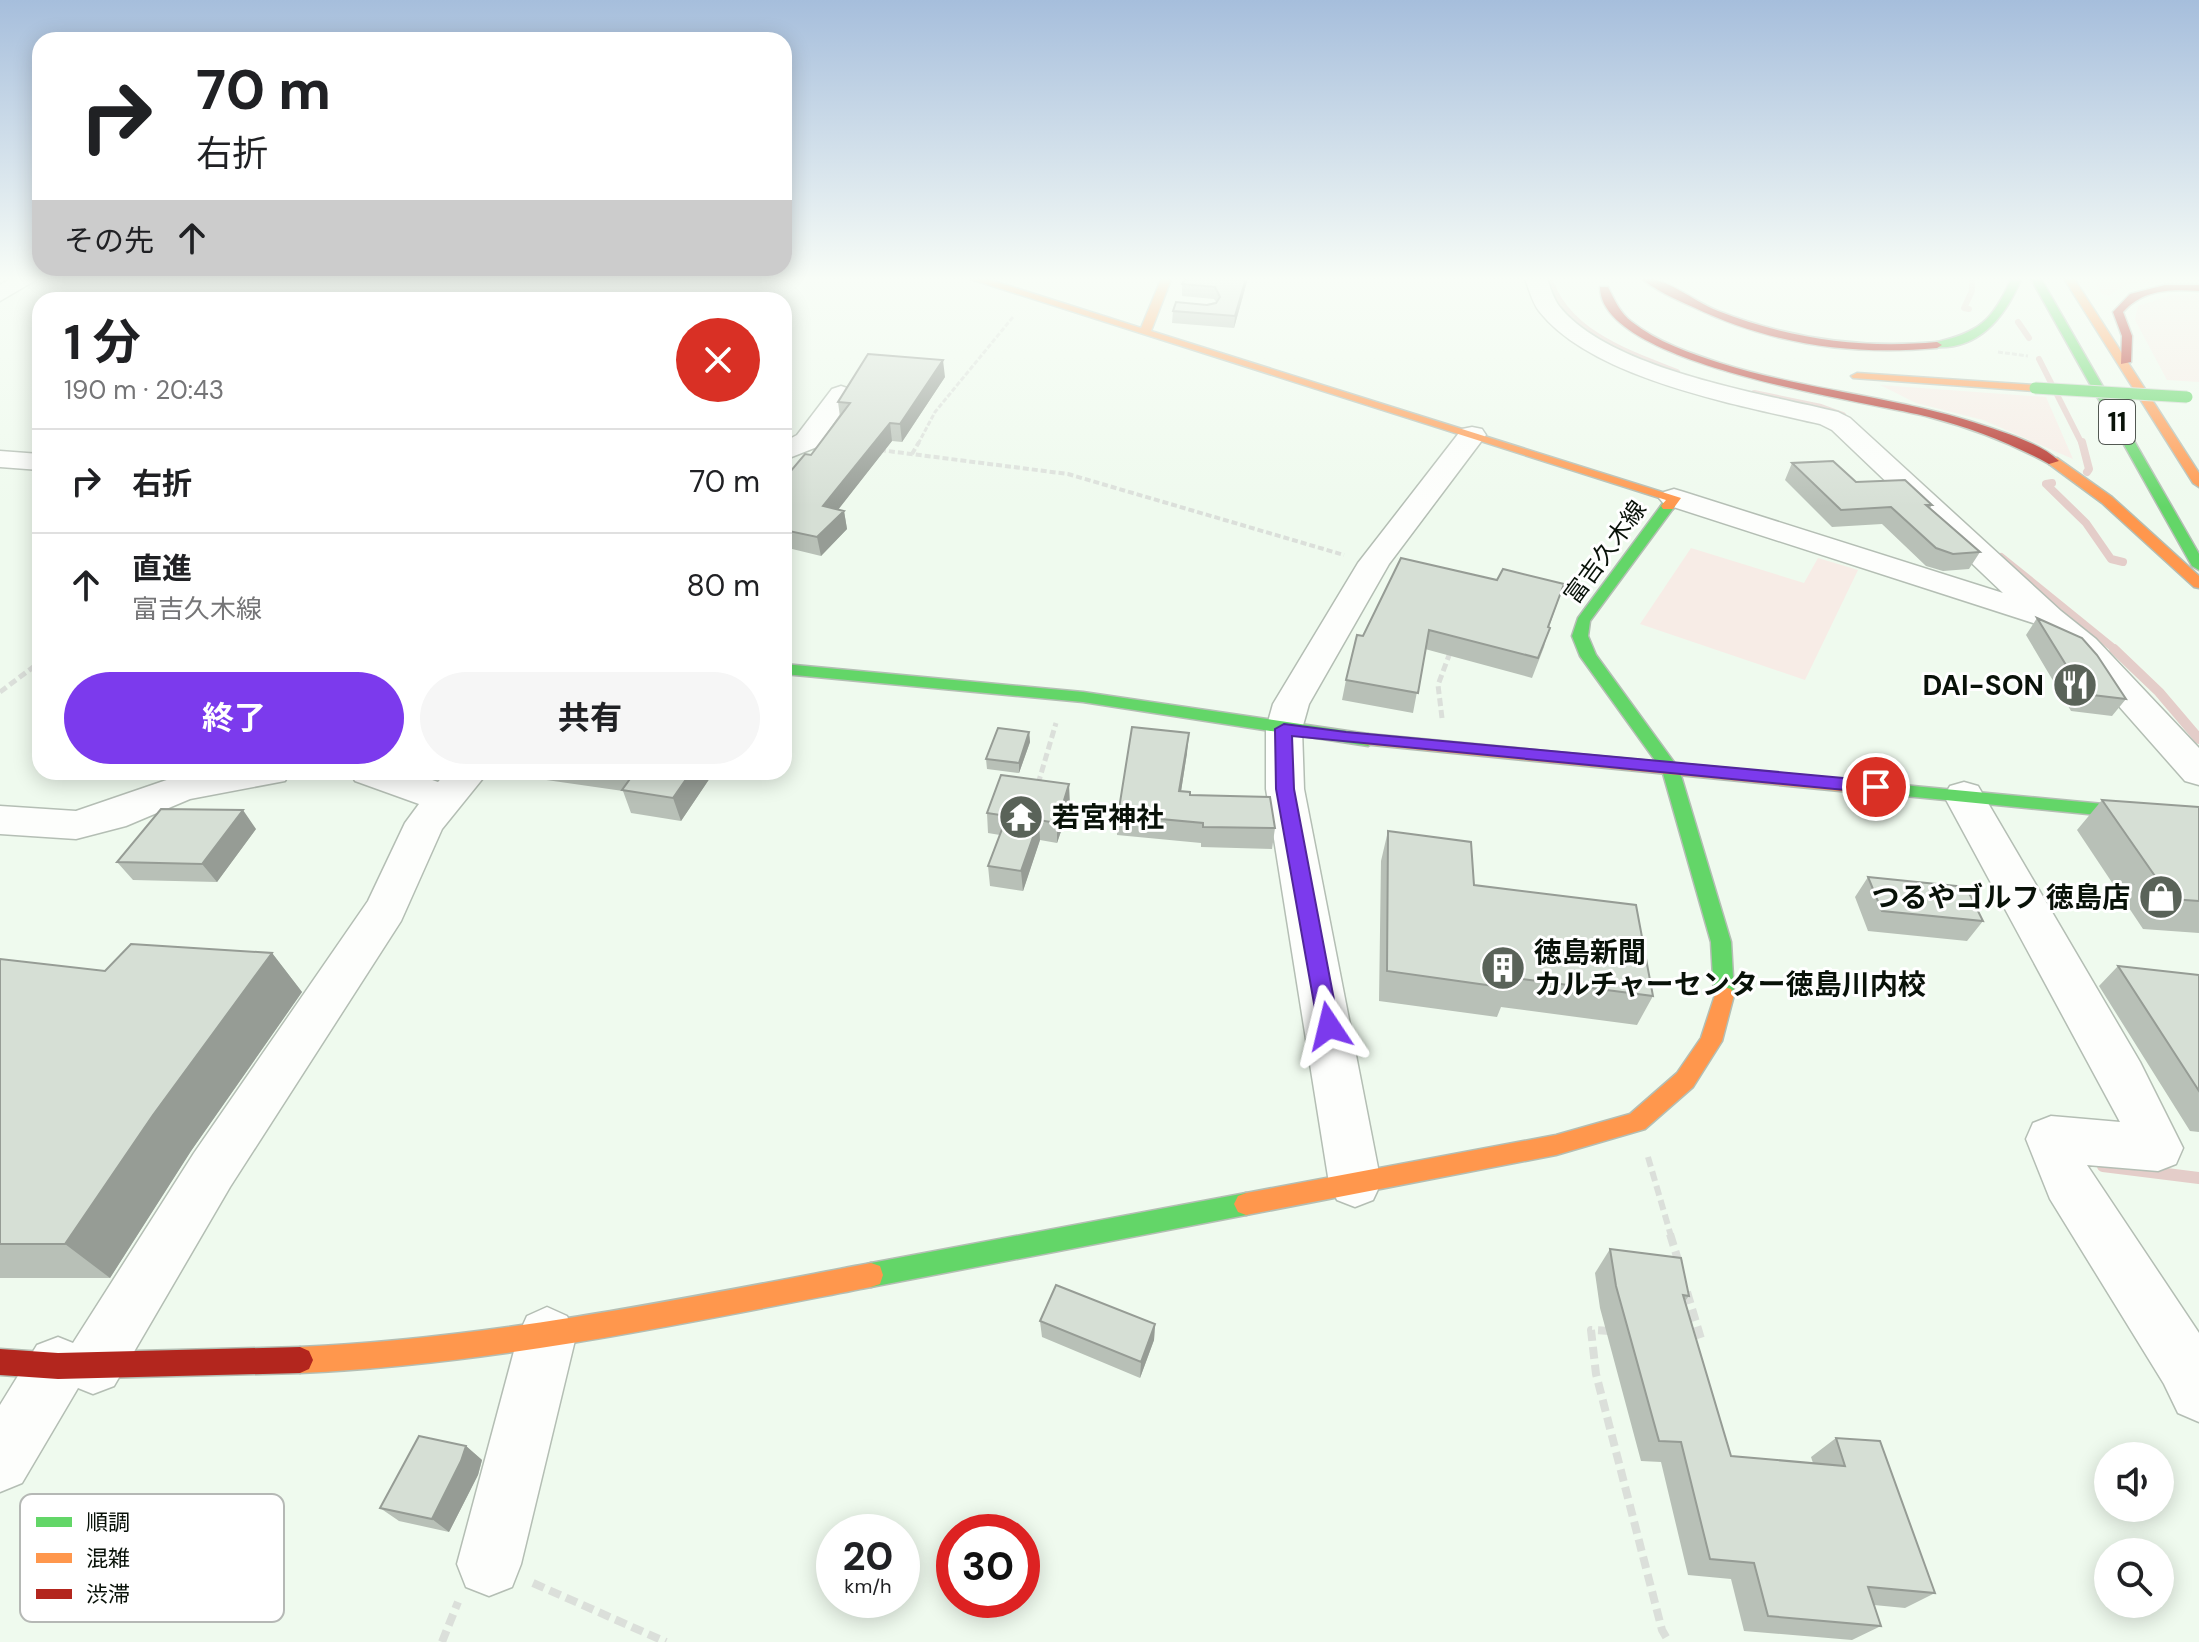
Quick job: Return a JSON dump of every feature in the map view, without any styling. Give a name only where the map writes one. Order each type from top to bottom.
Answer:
[{"type":"main road","name":"富吉久木線","points":[[1214,354],[1674,498],[1583,621],[1580,636],[1588,656],[1670,769]]},
{"type":"main road","points":[[1690,354],[1746,372],[1947,419],[2002,437],[2045,456],[2079,477],[2113,504],[2199,584]]},
{"type":"main road","points":[[1738,354],[1813,366],[2191,393]]},
{"type":"main road","name":"11","points":[[2078,354],[2199,566]]},
{"type":"main road","name":"11","points":[[2116,354],[2199,483]]},
{"type":"main road","points":[[2125,368],[2126,354]]},
{"type":"main road","points":[[1841,374],[2032,383]]},
{"type":"main road","points":[[792,670],[1064,696],[1284,729],[1446,747],[2199,819]]},
{"type":"main road","points":[[0,1362],[76,1365],[351,1359],[547,1336],[1556,1145],[1637,1122],[1685,1080],[1711,1041],[1725,990],[1721,942],[1670,769]]},
{"type":"street","points":[[1613,354],[1684,383],[1829,418],[1841,424],[2049,618],[2084,646],[2199,772]]},
{"type":"street","points":[[796,447],[841,394]]},
{"type":"street","points":[[1355,1183],[1285,789],[1284,729],[1291,704],[1374,563],[1472,435]]},
{"type":"street","points":[[0,459],[32,461]]},
{"type":"street","points":[[1674,498],[2049,618]]},
{"type":"street","points":[[0,820],[76,825],[112,816],[179,788],[212,780]]},
{"type":"street","points":[[419,780],[457,786]]},
{"type":"street","points":[[0,1461],[76,1365],[212,1170],[386,909],[425,823],[457,786]]},
{"type":"street","points":[[1964,796],[2123,1077],[2158,1148],[2051,1139],[2068,1182],[2194,1374]]},
{"type":"street","points":[[489,1564],[547,1336]]},
{"type":"path","points":[[912,454],[935,412],[983,354]]},
{"type":"path","points":[[796,447],[912,454],[1068,474],[1374,563]]},
{"type":"path","points":[[1446,747],[1438,685],[1453,642]]},
{"type":"path","points":[[0,692],[32,668]]},
{"type":"path","points":[[1038,784],[1064,696]]},
{"type":"path","points":[[1637,1122],[1680,1266]]},
{"type":"path","points":[[1684,1281],[1701,1339],[1686,1337]]},
{"type":"path","points":[[1623,1332],[1591,1330],[1596,1374],[1662,1630],[1669,1642]]},
{"type":"path","points":[[489,1564],[666,1642]]},
{"type":"shaded area","points":[[2153,354],[2199,354],[2199,382],[2167,380]]},
{"type":"shaded area","points":[[1880,385],[2046,397],[2073,459],[1983,420],[1916,403]]},
{"type":"shaded area","points":[[1691,548],[1804,583],[1818,558],[1858,570],[1805,680],[1640,624]]},
{"type":"building","points":[[868,354],[943,360],[900,424],[890,423],[823,506],[844,511],[817,537],[792,532],[792,469],[805,454],[811,455],[850,403],[838,402]]},
{"type":"building","points":[[1833,461],[1856,482],[1905,480],[1932,505],[1926,505],[1980,552],[1953,554],[1936,548],[1891,507],[1841,510],[1792,463]]},
{"type":"building","points":[[1401,558],[1497,580],[1503,569],[1564,584],[1538,658],[1429,630],[1418,693],[1346,680],[1357,635],[1363,636]]},
{"type":"building","points":[[2037,618],[2082,638],[2126,699],[2084,694]]},
{"type":"building","points":[[1132,727],[1189,733],[1179,791],[1190,792],[1190,795],[1270,797],[1275,828],[1203,827],[1203,823],[1118,815]]},
{"type":"building","points":[[998,728],[1029,732],[1019,763],[986,759]]},
{"type":"building","points":[[1001,775],[1069,784],[1057,823],[1039,820],[1021,871],[988,866],[1007,816],[987,813]]},
{"type":"building","points":[[629,780],[685,780],[673,798],[622,790]]},
{"type":"building","points":[[2102,800],[2199,807],[2199,901],[2171,899]]},
{"type":"building","points":[[161,809],[243,810],[202,864],[117,862]]},
{"type":"building","name":"徳島新聞 カルチャーセンター徳島川内校","points":[[1388,831],[1471,842],[1474,885],[1636,905],[1653,996],[1507,977],[1508,988],[1387,971]]},
{"type":"building","points":[[1868,877],[1966,887],[1983,921],[1882,911]]},
{"type":"building","points":[[131,944],[272,953],[153,1115],[65,1244],[0,1244],[0,959],[105,971]]},
{"type":"building","points":[[2118,966],[2199,975],[2199,1091]]},
{"type":"building","points":[[1610,1249],[1681,1258],[1689,1296],[1683,1295],[1731,1456],[1845,1466],[1836,1438],[1880,1441],[1935,1593],[1868,1587],[1881,1626],[1768,1616],[1754,1563],[1710,1559],[1681,1442],[1659,1441],[1616,1286]]},
{"type":"building","points":[[1056,1285],[1155,1324],[1141,1362],[1040,1321]]},
{"type":"building","points":[[419,1436],[466,1446],[432,1519],[380,1508]]},
{"type":"waterway","points":[[1632,354],[1677,372]]},
{"type":"waterway","points":[[2039,359],[2082,444]]},
{"type":"waterway","points":[[1754,393],[1821,407],[1843,415]]},
{"type":"waterway","points":[[2082,442],[2089,469],[2087,472]]},
{"type":"waterway","points":[[2052,483],[2046,484],[2086,523],[2111,559],[2123,562]]},
{"type":"waterway","points":[[2001,557],[2117,651]]},
{"type":"waterway","points":[[2114,649],[2159,692],[2199,739]]},
{"type":"waterway","points":[[2103,1166],[2199,1178]]},
{"type":"traffic: fast","points":[[2078,354],[2199,566]]},
{"type":"traffic: fast","points":[[2035,388],[2187,397]]},
{"type":"traffic: fast","points":[[1668,506],[1583,621],[1580,636],[1588,656],[1670,769],[1721,942],[1724,995]]},
{"type":"traffic: fast","points":[[792,670],[1083,697],[1368,740]]},
{"type":"traffic: fast","points":[[1850,786],[2199,819]]},
{"type":"traffic: fast","points":[[871,1275],[1246,1204]]},
{"type":"traffic: slow","points":[[1213,354],[1674,498],[1668,506]]},
{"type":"traffic: slow","points":[[2117,354],[2199,483]]},
{"type":"traffic: slow","points":[[1857,376],[2035,388]]},
{"type":"traffic: slow","points":[[2053,461],[2107,500],[2199,584]]},
{"type":"traffic: slow","points":[[1368,740],[1850,786]]},
{"type":"traffic: slow","points":[[1246,1204],[1556,1145],[1637,1122],[1685,1080],[1711,1041],[1724,995]]},
{"type":"traffic: slow","points":[[300,1360],[372,1357],[515,1341],[871,1275]]},
{"type":"traffic: jam","points":[[1682,354],[1771,380],[1959,422],[2007,439],[2053,461]]},
{"type":"traffic: jam","points":[[2125,362],[2126,354]]},
{"type":"traffic: jam","points":[[0,1362],[58,1366],[300,1360]]},
{"type":"place","name":"DAI-SON","points":[[2075,685]]},
{"type":"place","name":"若宮神社","points":[[1021,817]]},
{"type":"place","name":"つるやゴルフ 徳島店","points":[[2161,897]]},
{"type":"place","name":"徳島新聞 カルチャーセンター徳島川内校","points":[[1503,968]]},
{"type":"route","points":[[1329,1026],[1285,789],[1284,729],[1346,738],[1876,787]]}]
